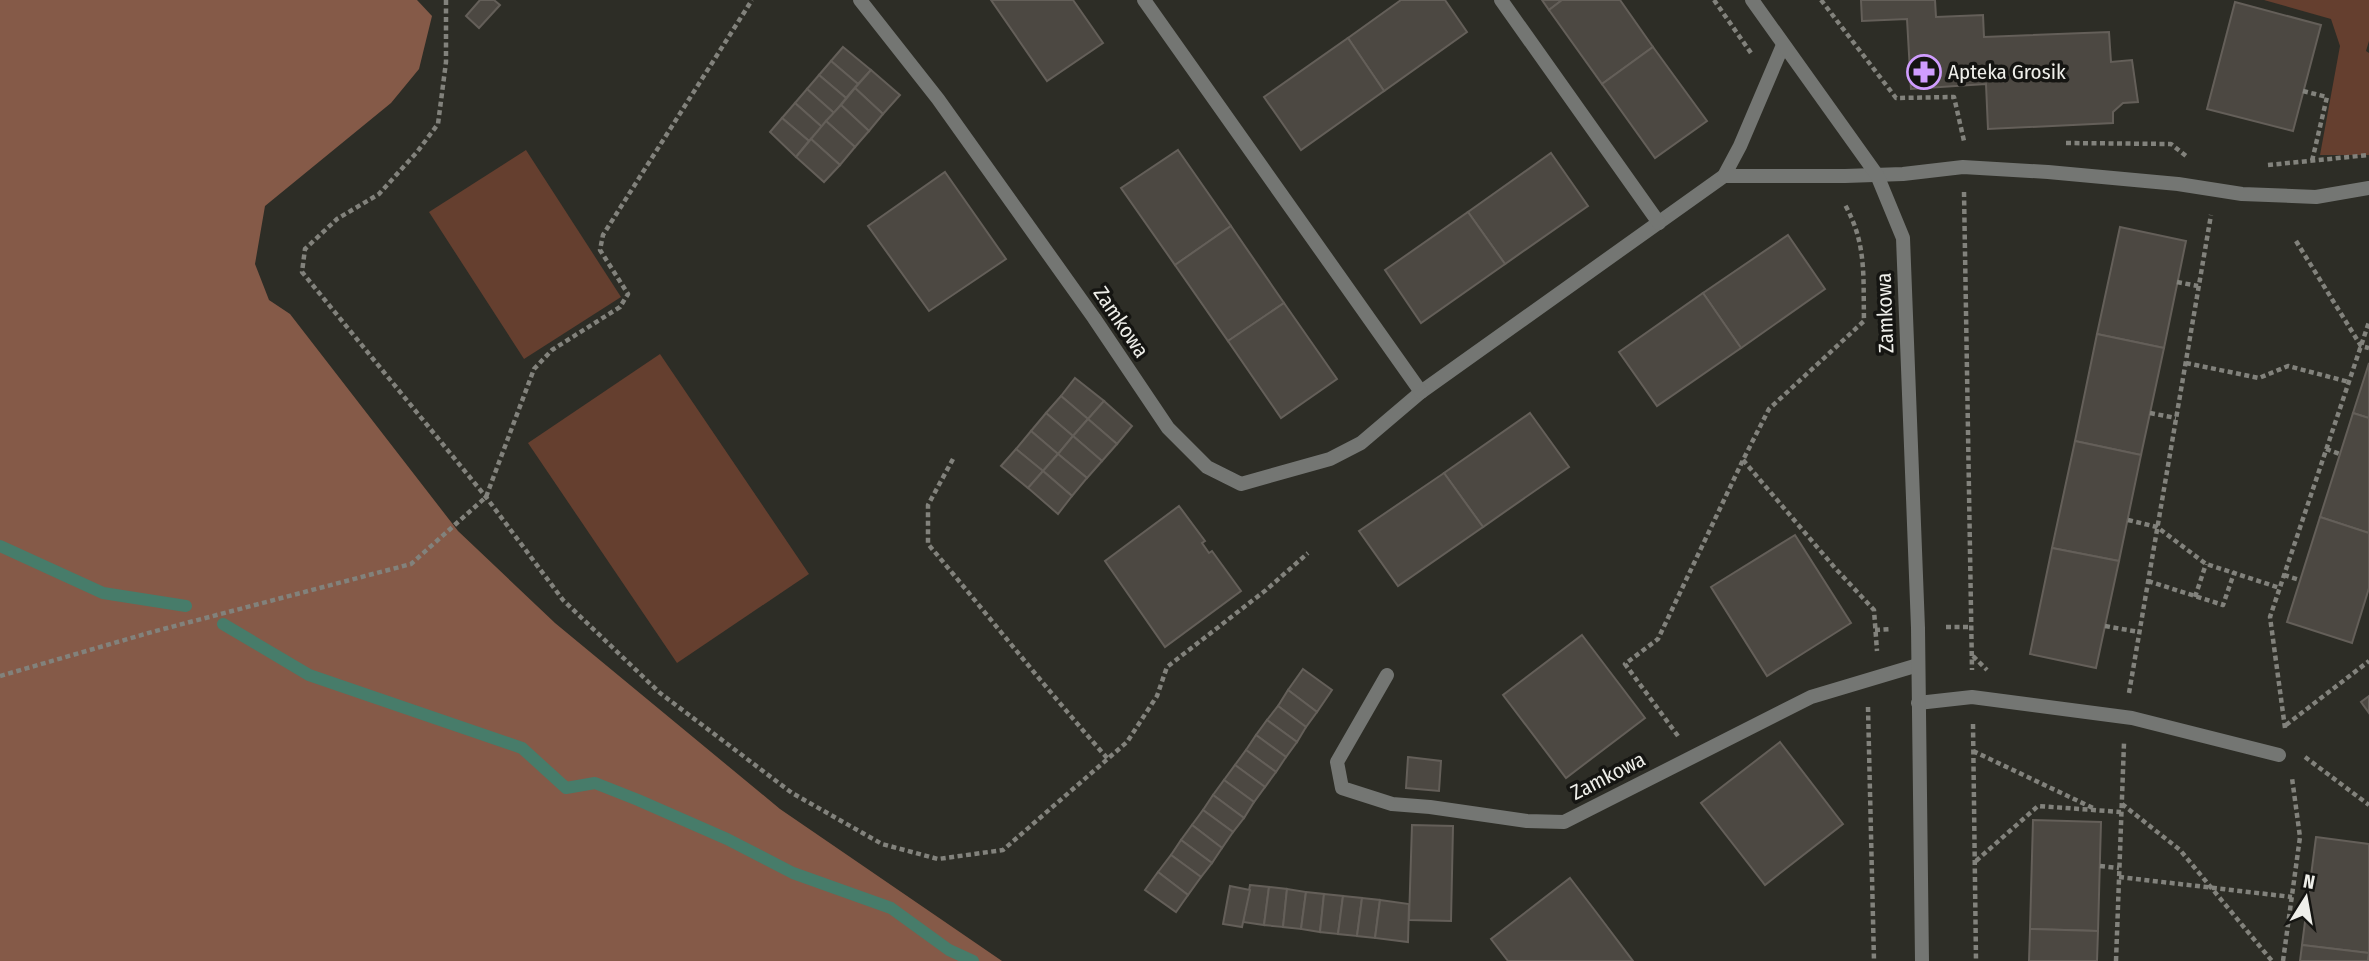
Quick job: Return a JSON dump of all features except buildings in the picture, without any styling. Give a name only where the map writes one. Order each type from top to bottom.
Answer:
[{"type":"street","name":"Zamkowa","points":[[860,0],[938,99],[1094,318],[1168,428],[1207,467],[1241,484],[1330,459],[1361,443],[1422,392],[1724,176],[1741,146],[1783,45]]},
{"type":"street","points":[[1144,0],[1422,392]]},
{"type":"street","points":[[1501,0],[1659,223]]},
{"type":"street","name":"Zamkowa","points":[[1752,0],[1877,175],[1903,238],[1919,703],[1922,961]]},
{"type":"street","points":[[1724,176],[1877,175],[1964,167],[2178,184],[2242,194],[2316,197],[2369,188]]},
{"type":"street","name":"Zamkowa","points":[[1387,675],[1337,762],[1342,788],[1392,804],[1527,821],[1564,822],[1811,697],[1918,665]]},
{"type":"street","points":[[1919,703],[1972,697],[2125,717],[2279,755]]},
{"type":"path","points":[[446,0],[446,62],[438,124],[379,194],[337,219],[305,250],[302,272],[486,497],[563,600],[660,693],[792,793],[882,844],[939,859],[1003,850],[1127,742],[1157,696],[1167,667],[1266,590],[1308,553]]},
{"type":"path","points":[[0,676],[152,632],[411,564],[486,497],[534,369],[552,350],[620,307],[628,294],[600,250],[603,235],[752,0]]},
{"type":"path","points":[[1713,0],[1770,80]]},
{"type":"path","points":[[1821,0],[1896,98],[1954,97],[1964,142],[1976,961]]},
{"type":"path","points":[[2303,91],[2327,97],[2312,161]]},
{"type":"path","points":[[2060,143],[2171,144],[2189,158]]},
{"type":"path","points":[[2256,166],[2369,155]]},
{"type":"path","points":[[1687,760],[1682,740],[1625,664],[1658,639],[1769,409],[1864,321],[1863,255],[1856,224],[1830,176]]},
{"type":"path","points":[[2116,961],[2125,717],[2215,190]]},
{"type":"path","points":[[2297,241],[2361,346],[2369,348]]},
{"type":"path","points":[[2177,282],[2199,286]]},
{"type":"path","points":[[2286,735],[2270,617],[2369,322]]},
{"type":"path","points":[[2186,363],[2259,378],[2288,366],[2349,382]]},
{"type":"path","points":[[2150,412],[2176,418]]},
{"type":"path","points":[[2326,449],[2340,454]]},
{"type":"path","points":[[953,459],[928,505],[928,544],[1048,691],[1108,759]]},
{"type":"path","points":[[2127,520],[2157,527],[2206,564],[2280,588]]},
{"type":"path","points":[[2195,597],[2206,564]]},
{"type":"path","points":[[2148,581],[2223,606],[2234,573]]},
{"type":"path","points":[[2284,575],[2300,580]]},
{"type":"path","points":[[2105,626],[2139,632]]},
{"type":"path","points":[[2285,725],[2369,661]]},
{"type":"path","points":[[1973,751],[2100,811]]},
{"type":"path","points":[[2298,752],[2369,805]]},
{"type":"path","points":[[2283,961],[2300,838],[2291,771]]},
{"type":"path","points":[[2122,804],[2180,850],[2272,961]]},
{"type":"path","points":[[1975,862],[2038,806],[2121,812]]},
{"type":"path","points":[[2100,866],[2119,868]]},
{"type":"path","points":[[2119,877],[2292,897]]},
{"type":"shaded area","points":[[0,0],[417,0],[432,16],[419,69],[391,103],[265,206],[255,264],[269,300],[290,314],[458,531],[555,623],[780,809],[1002,961],[0,961]]},
{"type":"shaded area","points":[[2264,0],[2369,0],[2369,41],[2366,51],[2369,53],[2369,155],[2320,155],[2340,46],[2331,19]]},
{"type":"shaded area","points":[[526,150],[621,297],[524,359],[429,212]]},
{"type":"shaded area","points":[[660,354],[809,574],[677,663],[528,443]]},
{"type":"waterway","points":[[0,546],[103,593],[186,606]]},
{"type":"waterway","points":[[223,624],[309,675],[522,748],[566,788],[595,783],[727,839],[793,873],[891,908],[949,950],[973,961]]},
{"type":"place","name":"Apteka Grosik","points":[[1924,72]]}]
